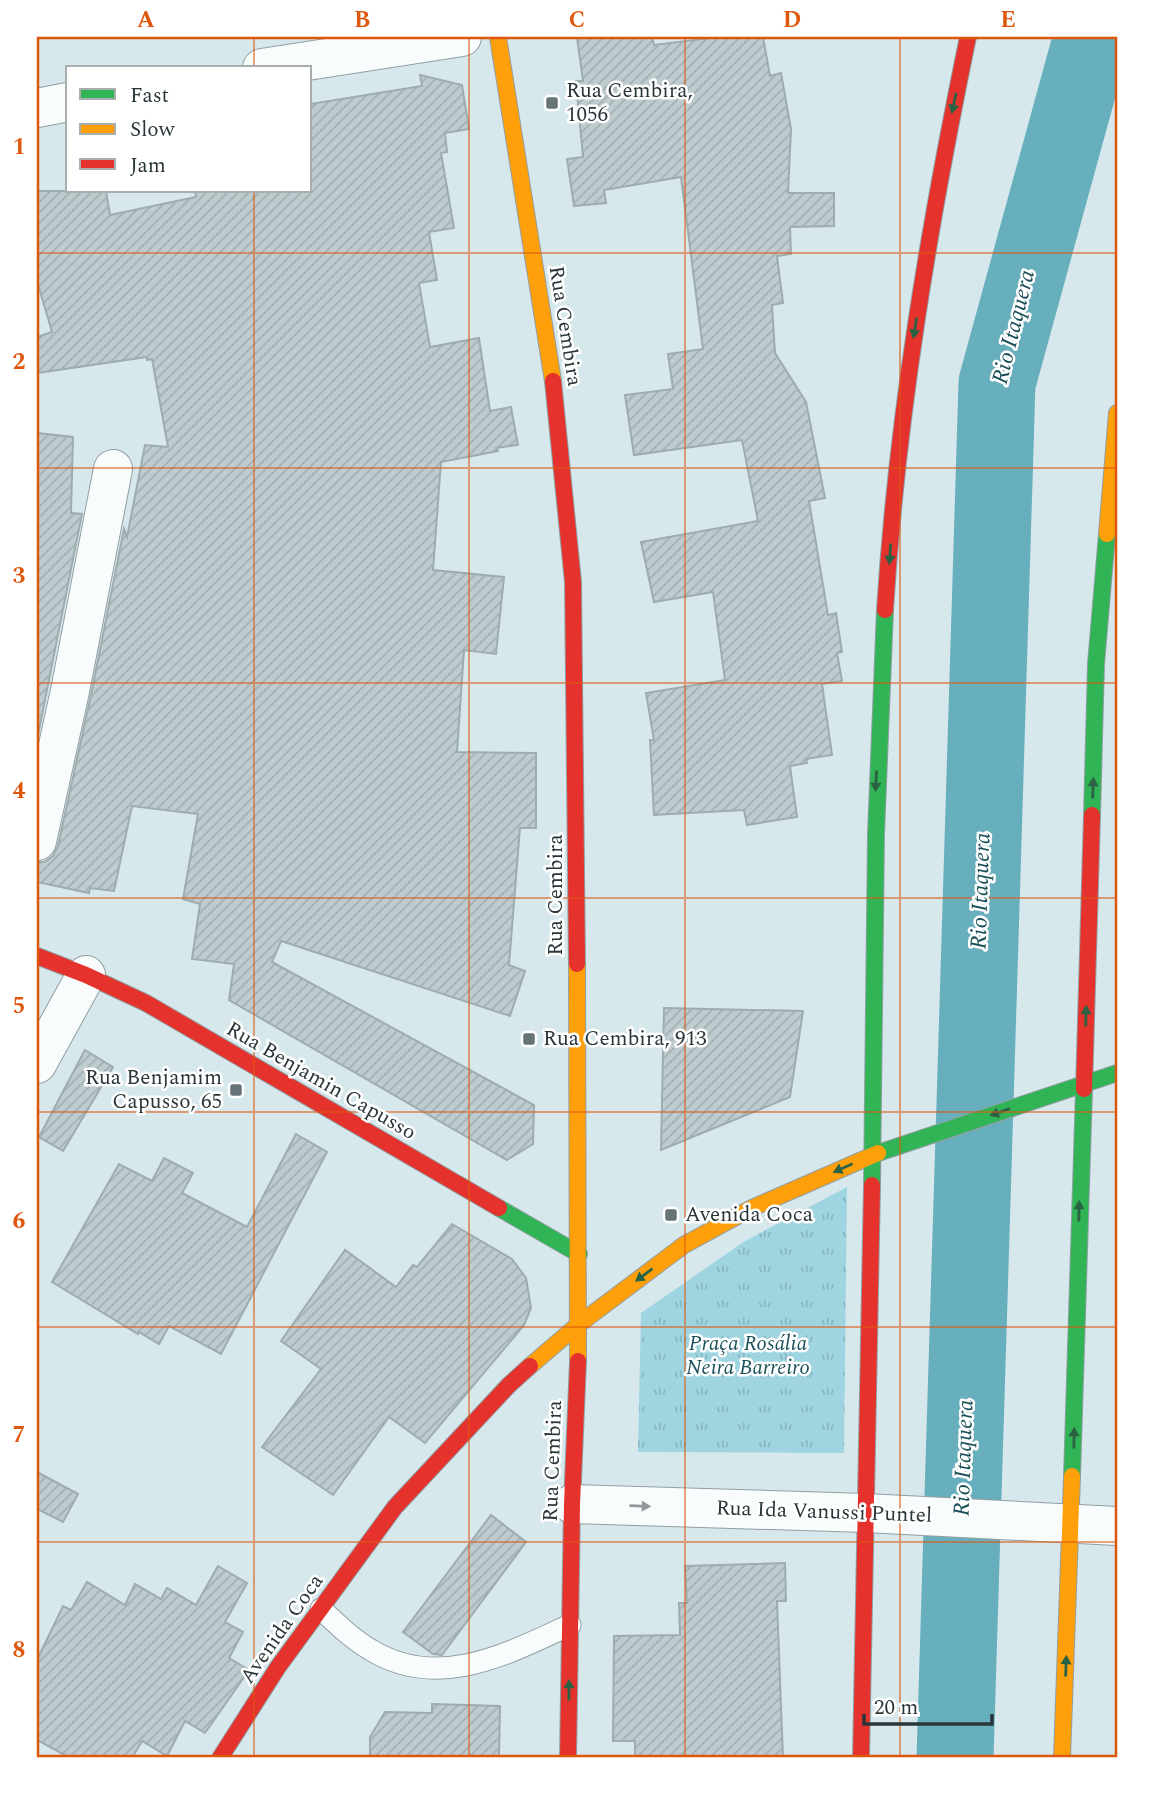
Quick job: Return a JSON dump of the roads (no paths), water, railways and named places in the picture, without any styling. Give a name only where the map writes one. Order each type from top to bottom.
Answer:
[{"type":"street","points":[[275,66],[462,37]]},
{"type":"street","name":"Rua Cembira","points":[[498,37],[553,383],[573,582],[579,1324],[572,1504],[568,1758]]},
{"type":"street","points":[[860,1758],[882,1514],[872,1155],[874,832],[882,659],[893,508],[915,326],[944,150],[968,37]]},
{"type":"street","points":[[37,108],[66,102]]},
{"type":"street","points":[[1062,1758],[1072,1524],[1096,664],[1117,413]]},
{"type":"street","points":[[37,841],[70,691],[113,469]]},
{"type":"street","name":"Rua Benjamin Capusso","points":[[37,956],[146,1003],[579,1254]]},
{"type":"street","points":[[37,1064],[86,975]]},
{"type":"street","name":"Avenida Coca","points":[[220,1758],[278,1667],[395,1507],[509,1385],[579,1324],[684,1245],[752,1208],[872,1155],[1117,1073]]},
{"type":"street","name":"Rua Ida Vanussi Puntel","points":[[572,1504],[882,1514],[1117,1526]]},
{"type":"lane","points":[[321,1609],[349,1636],[373,1652],[399,1663],[430,1670],[462,1668],[494,1659],[570,1625]]},
{"type":"waterway","name":"Rio Itaquera","points":[[955,1758],[997,383],[1092,37]]},
{"type":"place","name":"Rua Cembira, 1056","points":[[552,103]]},
{"type":"place","name":"Rua Cembira, 913","points":[[529,1039]]},
{"type":"place","name":"Rua Benjamim Capusso, 65","points":[[236,1090]]},
{"type":"place","name":"Avenida Coca","points":[[671,1215]]},
{"type":"park label","name":"Praça Rosália Neira Barreiro","points":[[748,1356]]}]
